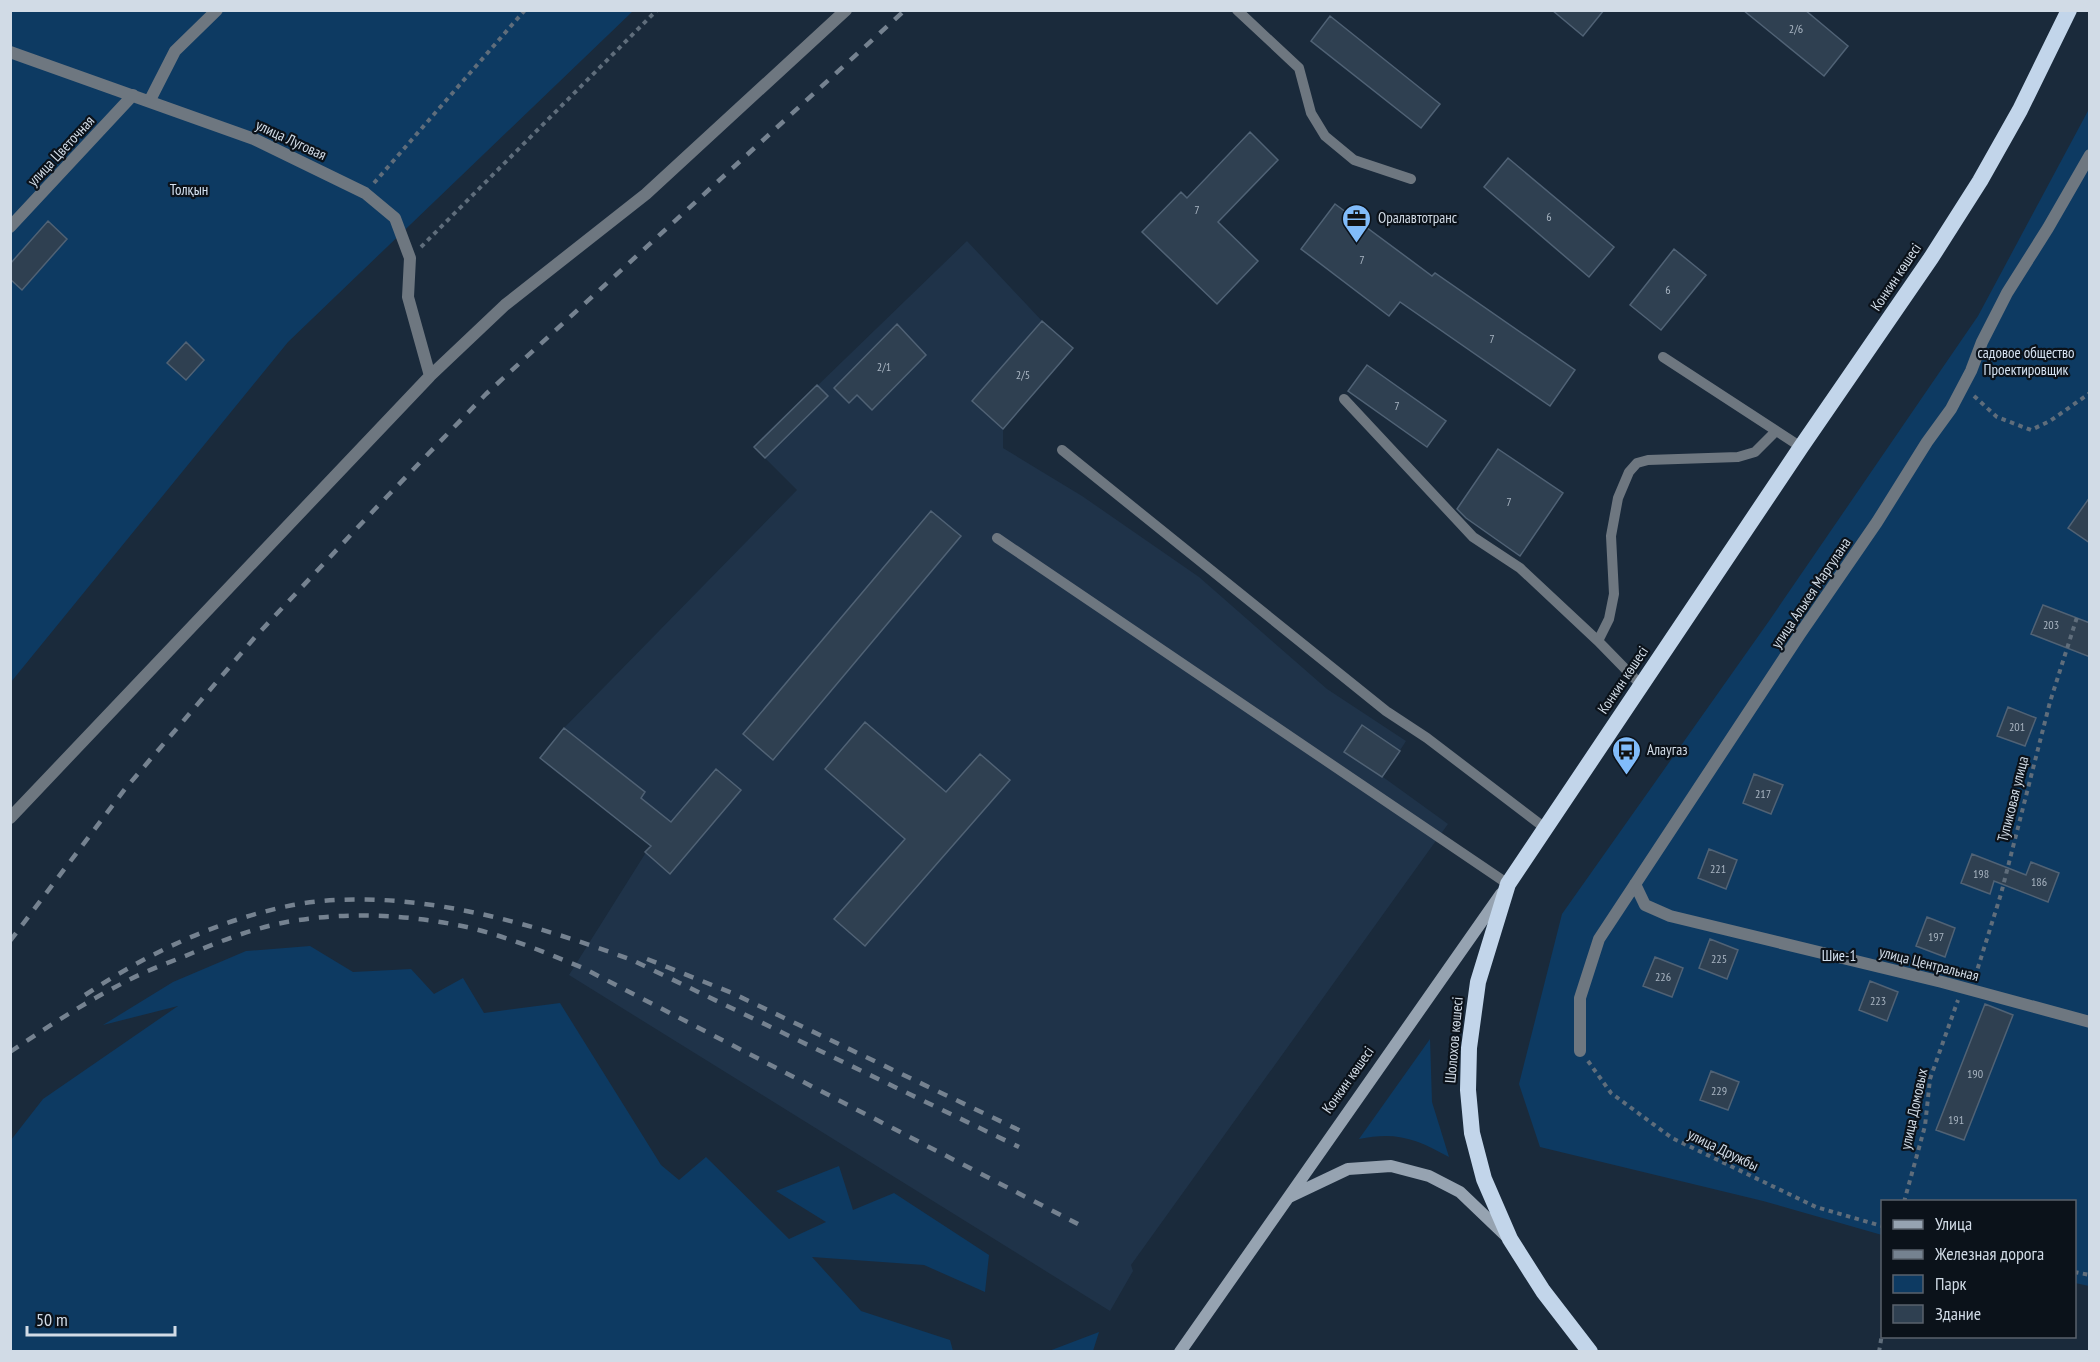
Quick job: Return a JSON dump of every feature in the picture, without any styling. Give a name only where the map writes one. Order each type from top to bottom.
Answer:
[{"type":"highway","name":"Конкин көшесі","points":[[1508,884],[1801,447],[1925,267],[1980,181],[2020,110],[2069,10]]},
{"type":"highway","name":"Шолохов көшесі","points":[[1508,884],[1478,982],[1469,1048],[1468,1090],[1472,1133],[1484,1179],[1510,1239],[1543,1291],[1590,1352]]},
{"type":"main road","name":"Конкин көшесі","points":[[1180,1352],[1508,884]]},
{"type":"main road","points":[[1288,1198],[1348,1168],[1391,1166],[1429,1176],[1460,1192],[1510,1239]]},
{"type":"street","points":[[150,100],[176,51],[217,10]]},
{"type":"street","points":[[10,818],[430,376],[505,305],[646,194],[846,10]]},
{"type":"street","name":"улица Луговая","points":[[10,52],[150,100],[254,139],[366,192],[395,218],[410,258],[408,297],[430,376]]},
{"type":"street","name":"улица Цветочная","points":[[10,227],[133,95]]},
{"type":"street","name":"улица Алькея Маргулана","points":[[1580,1051],[1580,998],[1599,939],[1951,409],[2007,293],[2090,155]]},
{"type":"street","name":"улица Центральная","points":[[1635,884],[1645,905],[1670,916],[2090,1022]]},
{"type":"lane","points":[[1237,10],[1299,68],[1311,113],[1325,136],[1354,160],[1411,179]]},
{"type":"lane","points":[[1663,357],[1801,447]]},
{"type":"lane","points":[[1344,399],[1473,537],[1520,568],[1598,641],[1641,686]]},
{"type":"lane","points":[[1598,641],[1609,619],[1614,594],[1611,536],[1618,498],[1629,472],[1637,463],[1648,460],[1738,457],[1755,452],[1776,431]]},
{"type":"lane","points":[[1062,450],[1386,711],[1427,738],[1545,828]]},
{"type":"lane","points":[[997,538],[1508,884]]},
{"type":"path","points":[[366,192],[525,10]]},
{"type":"path","points":[[410,258],[657,10]]},
{"type":"path","points":[[1963,385],[1997,417],[2031,430],[2050,421],[2090,393]]},
{"type":"path","name":"Тупиковая улица","points":[[1966,989],[2001,894],[2050,702],[2078,614]]},
{"type":"path","name":"улица Домовых","points":[[1905,1200],[1925,1126],[1930,1078],[1966,989]]},
{"type":"path","name":"улица Дружбы","points":[[1580,1051],[1611,1093],[1672,1138],[1816,1208],[1881,1226]]},
{"type":"shaded area","points":[[967,241],[1042,321],[1073,348],[1003,429],[1003,448],[1082,496],[1199,577],[1327,689],[1406,741],[1383,777],[1448,824],[1131,1265],[1133,1271],[1110,1311],[569,975],[650,846],[540,758],[564,728],[797,490],[754,447]]},
{"type":"green space","name":"Толқын","points":[[11,11],[633,11],[288,342],[11,682]]},
{"type":"green space","name":"Шие-1","points":[[2089,109],[2089,1286],[2076,1283],[2076,1200],[1881,1200],[1881,1235],[1763,1201],[1540,1147],[1519,1084],[1562,914],[1769,621],[1978,316]]},
{"type":"green space","points":[[310,946],[353,972],[411,969],[434,994],[463,978],[484,1013],[560,1003],[661,1165],[679,1180],[706,1157],[789,1239],[826,1222],[776,1191],[839,1166],[853,1210],[894,1193],[989,1255],[985,1292],[924,1265],[812,1257],[861,1311],[950,1340],[953,1351],[11,1351],[11,1140],[43,1099],[178,1006],[103,1025],[173,982],[246,951]]},
{"type":"green space","points":[[1430,1039],[1432,1102],[1449,1157],[1427,1145],[1406,1138],[1384,1136],[1359,1139]]},
{"type":"green space","points":[[1099,1332],[1093,1351],[1049,1351]]},
{"type":"building","points":[[1552,10],[1604,10],[1583,36]]},
{"type":"building","points":[[1743,10],[1805,10],[1848,46],[1824,76]]},
{"type":"building","points":[[1330,16],[1440,104],[1421,128],[1311,41]]},
{"type":"building","points":[[1250,132],[1278,160],[1218,222],[1258,261],[1217,304],[1142,232],[1181,192],[1187,198]]},
{"type":"building","points":[[1508,158],[1614,247],[1589,277],[1484,187]]},
{"type":"building","points":[[1335,204],[1432,276],[1435,273],[1575,370],[1550,406],[1400,302],[1389,316],[1301,249]]},
{"type":"building","points":[[48,221],[67,239],[22,290],[10,279],[10,264]]},
{"type":"building","points":[[1674,249],[1706,275],[1661,330],[1630,305]]},
{"type":"building","points":[[1042,321],[1073,348],[1003,429],[972,401]]},
{"type":"building","points":[[897,324],[926,355],[872,410],[857,395],[849,403],[834,388]]},
{"type":"building","points":[[186,342],[204,360],[186,380],[167,363]]},
{"type":"building","points":[[1367,365],[1446,421],[1427,447],[1348,391]]},
{"type":"building","points":[[817,385],[828,396],[765,458],[754,447]]},
{"type":"building","points":[[1498,449],[1563,493],[1520,556],[1466,518],[1457,509]]},
{"type":"building","points":[[2090,497],[2090,543],[2068,528]]},
{"type":"building","points":[[931,511],[961,536],[773,760],[743,734]]},
{"type":"building","points":[[2043,605],[2090,623],[2090,657],[2031,634]]},
{"type":"building","points":[[2008,707],[2036,718],[2025,746],[1997,736]]},
{"type":"building","points":[[865,722],[946,792],[980,754],[1010,780],[865,946],[834,919],[905,839],[825,769]]},
{"type":"building","points":[[1362,725],[1400,751],[1382,777],[1344,752]]},
{"type":"building","points":[[564,728],[645,792],[641,798],[671,822],[716,769],[741,790],[670,874],[645,852],[651,846],[540,758]]},
{"type":"building","points":[[1754,774],[1783,785],[1771,814],[1743,803]]},
{"type":"building","points":[[1709,849],[1737,860],[1726,889],[1698,878]]},
{"type":"building","points":[[1972,854],[2026,875],[2031,862],[2059,873],[2048,902],[1994,881],[1990,894],[1961,883]]},
{"type":"building","points":[[1927,917],[1955,928],[1945,957],[1916,946]]},
{"type":"building","points":[[1710,939],[1738,950],[1727,979],[1699,968]]},
{"type":"building","points":[[1655,957],[1683,968],[1672,997],[1643,986]]},
{"type":"building","points":[[1870,981],[1898,992],[1887,1021],[1859,1010]]},
{"type":"building","points":[[1985,1004],[2013,1015],[1964,1140],[1936,1130]]},
{"type":"building","points":[[1711,1071],[1739,1082],[1728,1110],[1700,1100]]},
{"type":"railway","points":[[10,941],[125,789],[256,636],[375,509],[486,394],[905,10]]},
{"type":"railway","points":[[85,995],[159,952],[211,929],[265,911],[335,900],[378,900],[466,911],[551,933],[632,960],[1019,1147]]},
{"type":"railway","points":[[10,1052],[80,1007],[131,979],[156,967],[257,929],[299,920],[361,915],[442,922],[508,939],[583,968],[1078,1224]]},
{"type":"railway","points":[[647,959],[732,993],[1023,1132]]},
{"type":"place","name":"Оралавтотранс","points":[[1357,244]]},
{"type":"place","name":"Алаугаз","points":[[1626,776]]},
{"type":"park label","name":"садовое общество Проектировщик","points":[[2026,362]]}]
